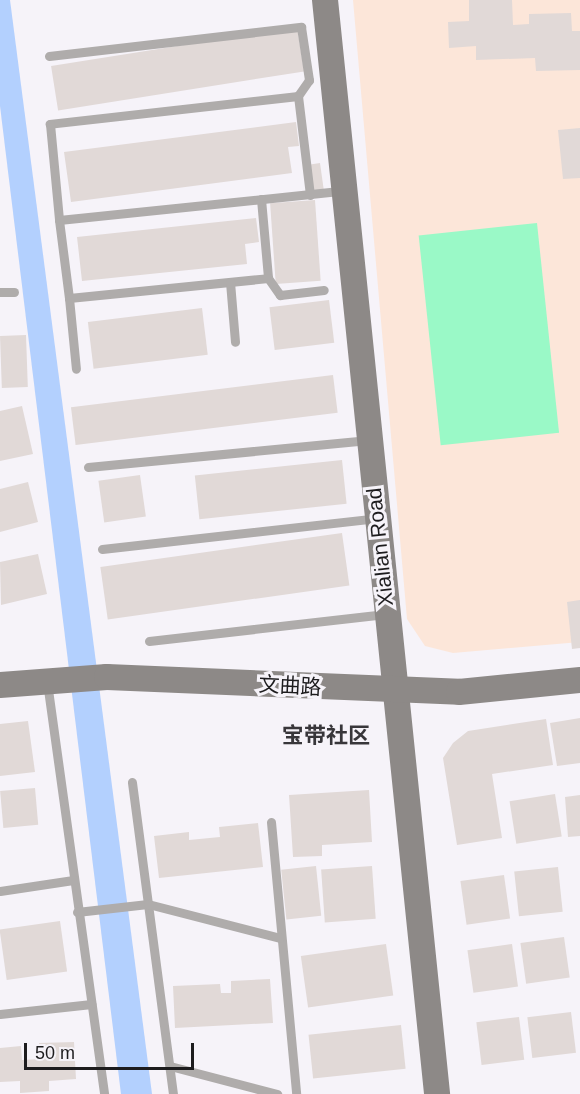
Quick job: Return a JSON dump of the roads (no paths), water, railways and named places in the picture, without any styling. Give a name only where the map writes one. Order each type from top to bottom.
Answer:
[{"type":"street","name":"Xialian Road","points":[[325,0],[437,1094]]},
{"type":"street","name":"文曲路","points":[[0,685],[53,679],[107,677],[395,692],[459,692],[580,680]]},
{"type":"lane","points":[[49,56],[301,27],[309,80],[298,96],[310,195]]},
{"type":"lane","points":[[76,369],[50,124],[298,96]]},
{"type":"lane","points":[[59,220],[344,191]]},
{"type":"lane","points":[[261,200],[268,278],[280,295],[324,290]]},
{"type":"lane","points":[[69,298],[268,278]]},
{"type":"lane","points":[[230,282],[235,342]]},
{"type":"lane","points":[[0,292],[14,292]]},
{"type":"lane","points":[[88,467],[369,440]]},
{"type":"lane","points":[[102,549],[377,518]]},
{"type":"lane","points":[[149,641],[387,614]]},
{"type":"lane","points":[[53,679],[73,880],[104,1094]]},
{"type":"lane","points":[[132,782],[173,1094]]},
{"type":"lane","points":[[271,822],[296,1094]]},
{"type":"lane","points":[[0,891],[73,880]]},
{"type":"lane","points":[[77,912],[148,904],[280,938]]},
{"type":"lane","points":[[0,1014],[91,1004]]},
{"type":"lane","points":[[170,1066],[278,1094]]},
{"type":"water","points":[[0,0],[10,0],[152,1094],[121,1094],[0,106]]},
{"type":"district","name":"宝带社区","points":[[326,736]]}]
